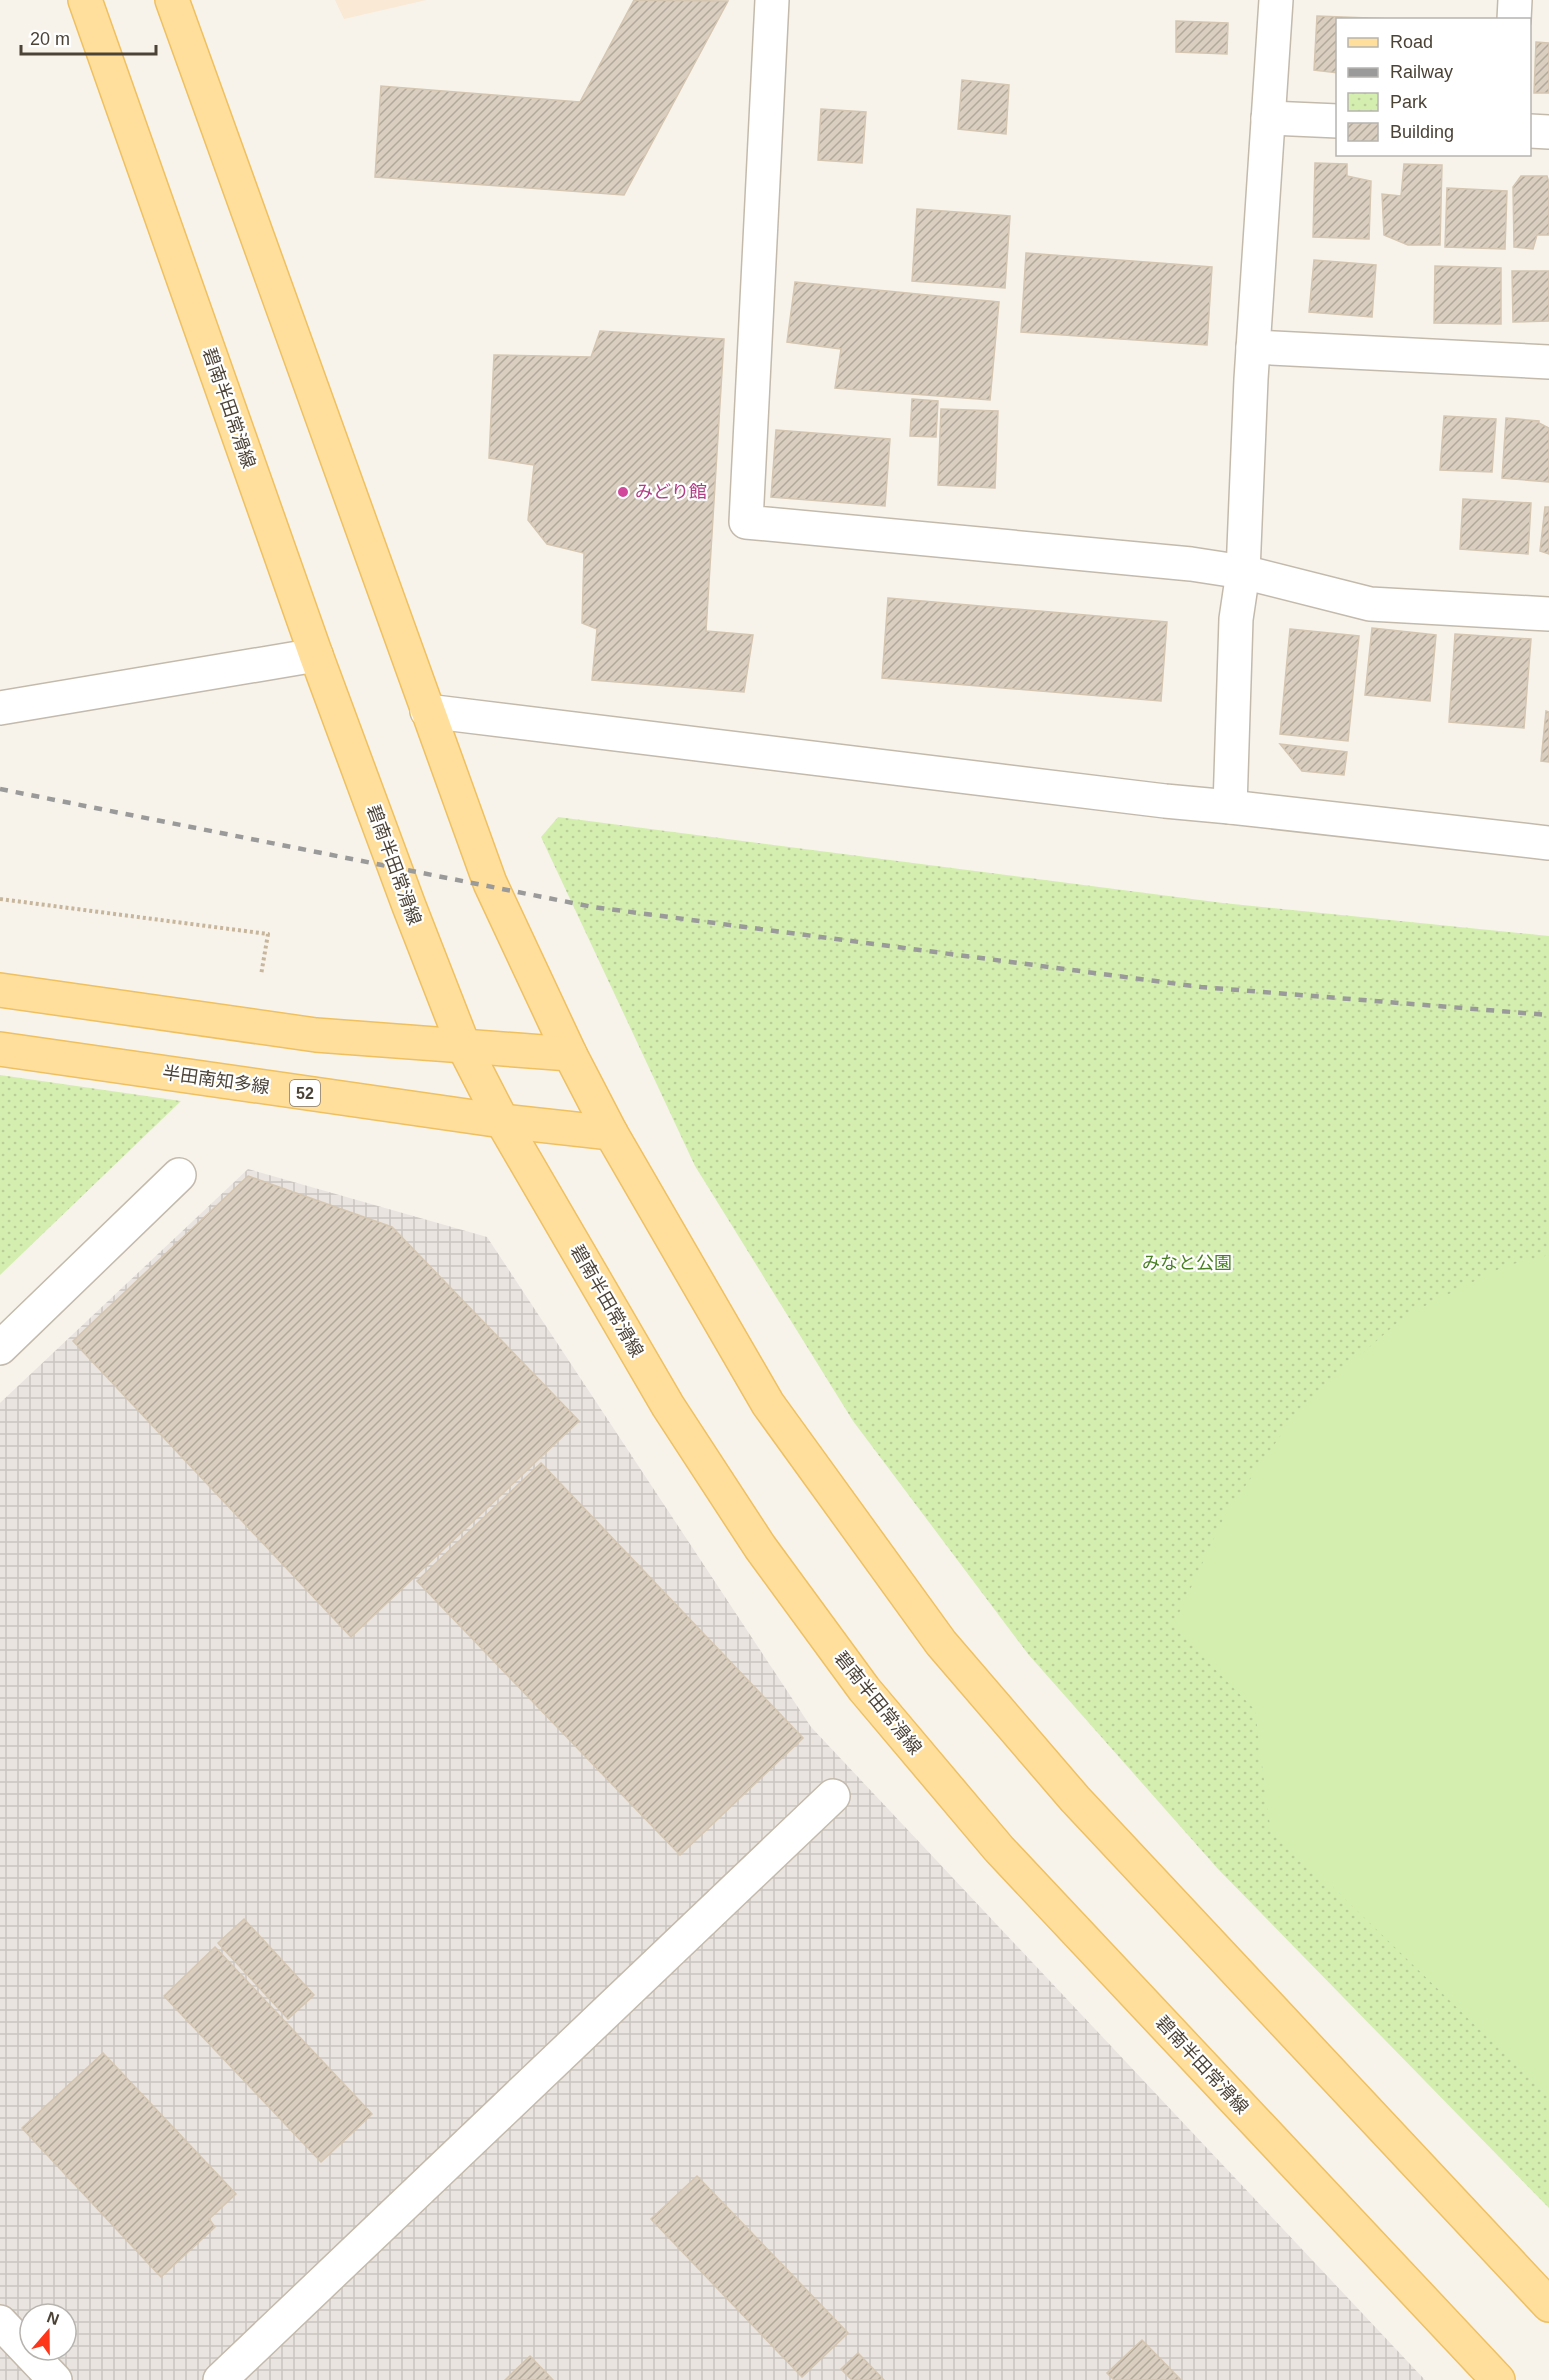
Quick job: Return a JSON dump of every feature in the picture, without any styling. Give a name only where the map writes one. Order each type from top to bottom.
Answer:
[{"type":"main road","name":"碧南半田常滑線","points":[[85,0],[316,655],[408,906],[464,1047],[502,1121],[674,1415],[760,1547],[864,1689],[999,1849],[1498,2380]]},
{"type":"main road","points":[[172,0],[490,883],[570,1054],[611,1133],[768,1404],[941,1643],[1075,1799],[1549,2305]]},
{"type":"main road","points":[[0,990],[316,1035],[570,1054]]},
{"type":"main road","name":"半田南知多線","points":[[0,1049],[502,1121],[611,1133]]},
{"type":"street","points":[[772,0],[746,522],[1191,564],[1244,572],[1370,604],[1549,614]]},
{"type":"street","points":[[1230,807],[1236,619],[1244,572],[1253,347],[1276,0]]},
{"type":"street","points":[[1514,18],[1515,0]]},
{"type":"street","points":[[1268,118],[1336,122]]},
{"type":"street","points":[[1531,131],[1549,132]]},
{"type":"street","points":[[1253,347],[1549,362]]},
{"type":"street","points":[[0,708],[316,655]]},
{"type":"street","points":[[427,711],[1165,801],[1549,843]]},
{"type":"street","points":[[0,1348],[180,1175]]},
{"type":"street","points":[[220,2380],[833,1796]]},
{"type":"street","points":[[0,2322],[55,2380]]},
{"type":"path","points":[[0,900],[268,934],[261,975]]},
{"type":"shaded area","points":[[335,0],[426,0],[344,19]]},
{"type":"shaded area","points":[[248,1169],[487,1237],[811,1727],[1425,2380],[0,2380],[0,1403]]},
{"type":"green space","name":"みなと公園","points":[[558,817],[1223,903],[1549,936],[1549,2208],[1218,1869],[1028,1654],[853,1421],[695,1166],[541,837]]},
{"type":"green space","points":[[0,1075],[181,1101],[0,1275]]},
{"type":"green space","points":[[1549,1255],[1549,2097],[1270,1826],[1255,1710],[1173,1626],[1225,1515],[1300,1408],[1405,1316],[1505,1266]]},
{"type":"building","points":[[634,0],[728,1],[624,195],[375,177],[381,86],[580,102]]},
{"type":"building","points":[[1317,16],[1369,18],[1336,18],[1336,73],[1314,70]]},
{"type":"building","points":[[1176,21],[1228,23],[1227,54],[1176,52]]},
{"type":"building","points":[[1536,42],[1549,43],[1549,93],[1534,93]]},
{"type":"building","points":[[962,80],[1009,85],[1006,134],[958,129]]},
{"type":"building","points":[[821,109],[866,112],[862,163],[818,160]]},
{"type":"building","points":[[1315,163],[1347,164],[1347,176],[1371,181],[1369,239],[1313,237]]},
{"type":"building","points":[[1404,164],[1442,165],[1440,245],[1408,245],[1384,235],[1382,194],[1401,196]]},
{"type":"building","points":[[1521,176],[1547,176],[1549,182],[1549,235],[1537,235],[1533,249],[1514,247],[1513,187]]},
{"type":"building","points":[[1447,188],[1507,191],[1505,249],[1445,247]]},
{"type":"building","points":[[917,209],[1010,216],[1005,288],[912,281]]},
{"type":"building","points":[[1026,253],[1212,267],[1207,345],[1021,332]]},
{"type":"building","points":[[1314,260],[1376,265],[1372,317],[1309,312]]},
{"type":"building","points":[[1435,266],[1501,268],[1501,324],[1434,323]]},
{"type":"building","points":[[1512,271],[1549,271],[1549,321],[1513,322]]},
{"type":"building","points":[[795,282],[999,302],[990,400],[835,388],[841,349],[787,342]]},
{"type":"building","name":"みどり館","points":[[600,331],[724,339],[706,631],[753,635],[744,692],[592,680],[597,629],[582,623],[584,553],[547,544],[528,520],[534,465],[489,458],[494,355],[591,357]]},
{"type":"building","points":[[912,399],[938,401],[936,437],[910,436]]},
{"type":"building","points":[[941,409],[998,411],[995,488],[938,485]]},
{"type":"building","points":[[1444,416],[1496,419],[1492,472],[1440,470]]},
{"type":"building","points":[[1506,418],[1539,421],[1549,428],[1549,482],[1502,478]]},
{"type":"building","points":[[776,430],[890,439],[885,506],[771,497]]},
{"type":"building","points":[[1463,499],[1531,503],[1528,554],[1460,549]]},
{"type":"building","points":[[1545,507],[1549,507],[1549,554],[1540,551]]},
{"type":"building","points":[[888,598],[1167,622],[1161,701],[882,678]]},
{"type":"building","points":[[1372,628],[1436,635],[1430,701],[1365,695]]},
{"type":"building","points":[[1290,629],[1359,636],[1348,741],[1280,734]]},
{"type":"building","points":[[1455,634],[1531,639],[1524,728],[1449,722]]},
{"type":"building","points":[[1546,711],[1549,712],[1549,762],[1541,761]]},
{"type":"building","points":[[1280,744],[1347,752],[1344,775],[1302,771]]},
{"type":"building","points":[[248,1176],[392,1227],[579,1421],[351,1637],[73,1341]]},
{"type":"building","points":[[541,1463],[803,1738],[680,1855],[417,1581]]},
{"type":"building","points":[[244,1919],[314,1995],[288,2019],[218,1943]]},
{"type":"building","points":[[215,1947],[372,2114],[321,2162],[164,1996]]},
{"type":"building","points":[[103,2053],[236,2194],[209,2219],[215,2227],[161,2277],[22,2128]]},
{"type":"building","points":[[697,2176],[848,2333],[802,2377],[651,2219]]},
{"type":"building","points":[[1142,2340],[1181,2380],[1114,2380],[1107,2373]]},
{"type":"building","points":[[858,2353],[884,2380],[852,2380],[841,2369]]},
{"type":"building","points":[[530,2356],[553,2380],[505,2380]]},
{"type":"railway","points":[[0,789],[593,907],[1201,987],[1549,1015]]},
{"type":"place","name":"みどり館","points":[[623,492]]}]
